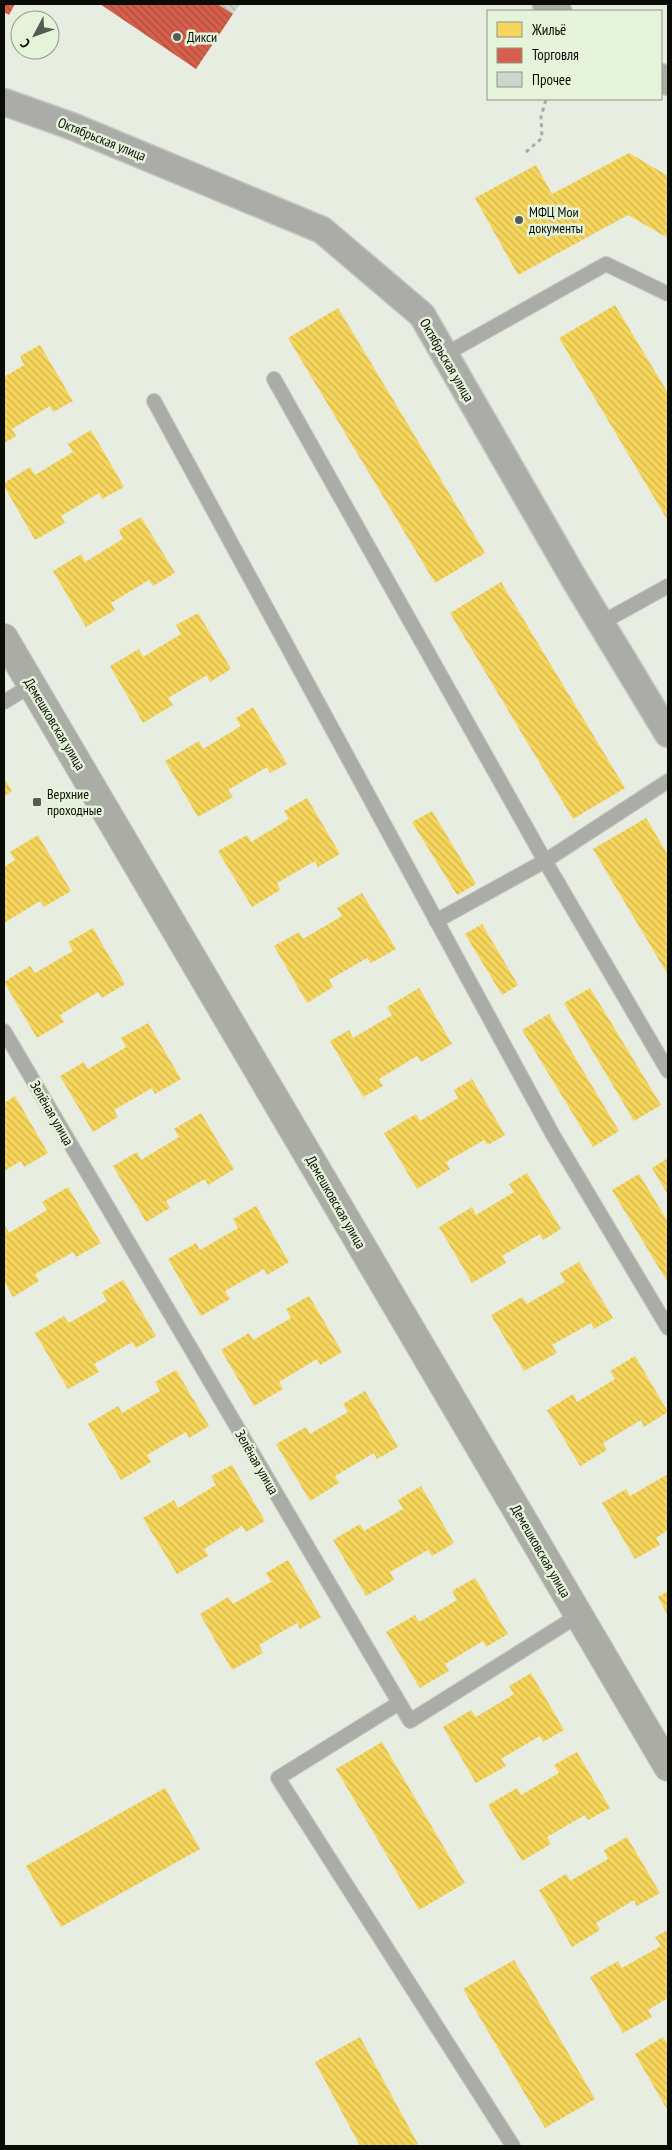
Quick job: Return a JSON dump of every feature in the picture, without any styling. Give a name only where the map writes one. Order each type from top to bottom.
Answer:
[{"type":"street","name":"Октябрьская улица","points":[[4,102],[74,127],[322,230],[422,315],[444,356],[601,624],[668,734]]},
{"type":"street","name":"Демешковская улица","points":[[4,638],[668,1767]]},
{"type":"lane","points":[[444,356],[606,264],[668,294]]},
{"type":"lane","points":[[274,379],[545,861],[668,1071]]},
{"type":"lane","points":[[154,401],[552,1135],[668,1328]]},
{"type":"lane","points":[[601,624],[668,586]]},
{"type":"lane","points":[[4,702],[32,685]]},
{"type":"lane","points":[[436,921],[545,861],[668,781]]},
{"type":"lane","name":"Зелёная улица","points":[[4,1031],[410,1721],[579,1615]]},
{"type":"lane","points":[[399,1703],[278,1778],[513,2146]]},
{"type":"path","points":[[526,152],[542,138],[541,117],[546,100]]},
{"type":"building: Жильё","points":[[629,153],[668,176],[668,238],[628,215],[518,275],[475,198],[536,165],[552,194]]},
{"type":"building: Жильё","points":[[615,305],[668,393],[668,521],[559,338]]},
{"type":"building: Жильё","points":[[338,308],[485,553],[435,583],[288,338]]},
{"type":"building: Жильё","points":[[40,345],[73,401],[53,412],[50,406],[12,429],[16,436],[4,443],[4,377],[24,365],[20,356]]},
{"type":"building: Жильё","points":[[91,430],[124,487],[102,499],[99,493],[61,516],[65,523],[35,540],[4,483],[30,467],[35,475],[73,452],[68,444]]},
{"type":"building: Жильё","points":[[141,517],[175,573],[153,586],[149,580],[111,603],[115,610],[86,627],[53,571],[81,554],[85,562],[123,539],[119,530]]},
{"type":"building: Жильё","points":[[501,582],[625,788],[573,819],[450,613]]},
{"type":"building: Жильё","points":[[198,613],[231,669],[210,682],[207,675],[168,698],[173,705],[143,723],[110,666],[139,649],[143,657],[181,634],[176,625]]},
{"type":"building: Жильё","points":[[253,707],[287,764],[270,773],[267,767],[228,790],[233,797],[198,817],[165,761],[199,741],[203,749],[241,726],[236,718]]},
{"type":"building: Жильё","points":[[4,778],[12,791],[4,796]]},
{"type":"building: Жильё","points":[[307,798],[340,854],[318,867],[315,861],[277,883],[280,890],[252,907],[218,851],[247,835],[251,842],[289,819],[284,811]]},
{"type":"building: Жильё","points":[[432,811],[476,884],[457,895],[412,822]]},
{"type":"building: Жильё","points":[[646,818],[668,855],[668,975],[593,849]]},
{"type":"building: Жильё","points":[[38,835],[71,891],[44,907],[40,901],[4,923],[4,867],[15,860],[10,852]]},
{"type":"building: Жильё","points":[[362,893],[396,949],[371,963],[367,958],[329,980],[333,987],[307,1003],[274,946],[299,932],[303,939],[342,916],[337,908]]},
{"type":"building: Жильё","points":[[482,924],[518,985],[502,995],[465,934]]},
{"type":"building: Жильё","points":[[93,928],[125,984],[102,998],[98,992],[60,1015],[64,1022],[37,1038],[4,982],[30,966],[35,973],[73,951],[68,942]]},
{"type":"building: Жильё","points":[[419,988],[452,1044],[421,1062],[417,1056],[379,1079],[383,1086],[363,1097],[330,1041],[349,1030],[353,1038],[392,1015],[387,1007]]},
{"type":"building: Жильё","points":[[590,988],[661,1105],[634,1121],[564,1003]]},
{"type":"building: Жильё","points":[[549,1014],[619,1131],[593,1147],[522,1030]]},
{"type":"building: Жильё","points":[[148,1023],[181,1079],[155,1094],[152,1088],[114,1110],[118,1117],[93,1132],[60,1076],[84,1062],[88,1069],[126,1047],[121,1038]]},
{"type":"building: Жильё","points":[[472,1079],[505,1135],[488,1145],[484,1140],[446,1162],[450,1169],[417,1189],[384,1133],[416,1114],[420,1121],[458,1098],[454,1090]]},
{"type":"building: Жильё","points":[[15,1096],[48,1153],[24,1167],[21,1161],[4,1171],[4,1103]]},
{"type":"building: Жильё","points":[[201,1113],[234,1169],[208,1185],[205,1179],[166,1201],[170,1208],[146,1222],[113,1166],[137,1152],[141,1160],[179,1137],[174,1129]]},
{"type":"building: Жильё","points":[[668,1158],[668,1195],[652,1168]]},
{"type":"building: Жильё","points":[[527,1173],[561,1229],[543,1240],[540,1234],[502,1256],[506,1263],[472,1283],[439,1227],[472,1207],[476,1215],[514,1192],[509,1184]]},
{"type":"building: Жильё","points":[[639,1174],[668,1222],[668,1283],[612,1190]]},
{"type":"building: Жильё","points":[[68,1187],[101,1243],[76,1257],[73,1252],[35,1274],[39,1281],[13,1297],[4,1281],[4,1224],[9,1233],[47,1210],[42,1202]]},
{"type":"building: Жильё","points":[[256,1206],[289,1262],[267,1275],[264,1269],[225,1291],[230,1299],[201,1316],[168,1259],[196,1243],[200,1250],[238,1228],[233,1219]]},
{"type":"building: Жильё","points":[[579,1262],[613,1318],[594,1329],[591,1323],[552,1345],[557,1353],[524,1371],[491,1315],[522,1297],[527,1304],[565,1282],[560,1273]]},
{"type":"building: Жильё","points":[[123,1280],[156,1336],[136,1348],[132,1342],[94,1364],[99,1372],[68,1389],[35,1333],[64,1316],[69,1323],[107,1301],[102,1292]]},
{"type":"building: Жильё","points":[[309,1296],[342,1352],[320,1365],[317,1359],[279,1382],[283,1389],[254,1406],[221,1350],[249,1333],[253,1340],[291,1318],[286,1309]]},
{"type":"building: Жильё","points":[[635,1356],[668,1412],[644,1427],[641,1420],[603,1443],[607,1450],[580,1466],[547,1410],[573,1394],[577,1402],[615,1379],[610,1371]]},
{"type":"building: Жильё","points":[[176,1370],[209,1426],[189,1438],[186,1432],[147,1455],[151,1462],[121,1480],[88,1424],[118,1406],[122,1413],[160,1391],[155,1382]]},
{"type":"building: Жильё","points":[[365,1391],[398,1447],[377,1459],[374,1453],[335,1476],[339,1483],[310,1501],[276,1444],[306,1427],[310,1434],[348,1412],[343,1404]]},
{"type":"building: Жильё","points":[[232,1465],[265,1521],[246,1532],[242,1526],[204,1549],[208,1556],[177,1574],[143,1518],[174,1500],[178,1508],[216,1485],[211,1476]]},
{"type":"building: Жильё","points":[[668,1474],[668,1530],[656,1538],[660,1545],[635,1559],[602,1503],[626,1489],[630,1496]]},
{"type":"building: Жильё","points":[[421,1486],[454,1543],[432,1556],[428,1550],[390,1572],[394,1580],[366,1596],[333,1540],[360,1524],[364,1531],[403,1509],[398,1500]]},
{"type":"building: Жильё","points":[[288,1560],[321,1617],[300,1629],[297,1623],[259,1645],[263,1653],[232,1670],[200,1614],[228,1597],[233,1604],[271,1582],[266,1573]]},
{"type":"building: Жильё","points":[[475,1578],[508,1634],[486,1647],[483,1641],[445,1664],[449,1671],[420,1688],[386,1632],[415,1615],[419,1622],[457,1600],[452,1591]]},
{"type":"building: Жильё","points":[[668,1591],[668,1616],[658,1597]]},
{"type":"building: Жильё","points":[[531,1673],[564,1730],[543,1742],[540,1736],[501,1759],[506,1766],[476,1783],[443,1727],[471,1710],[476,1717],[514,1694],[509,1686]]},
{"type":"building: Жильё","points":[[382,1742],[465,1883],[419,1910],[336,1769]]},
{"type":"building: Жильё","points":[[577,1752],[610,1808],[588,1820],[585,1815],[547,1837],[551,1844],[522,1861],[488,1805],[517,1788],[521,1795],[559,1773],[554,1765]]},
{"type":"building: Жильё","points":[[165,1788],[200,1849],[61,1927],[26,1866]]},
{"type":"building: Жильё","points":[[627,1837],[660,1893],[637,1906],[634,1900],[596,1923],[600,1930],[572,1947],[539,1890],[566,1874],[570,1881],[608,1859],[604,1850]]},
{"type":"building: Жильё","points":[[668,1930],[668,1998],[648,2010],[652,2017],[623,2033],[590,1977],[618,1961],[622,1968],[661,1946],[655,1937]]},
{"type":"building: Жильё","points":[[514,1960],[595,2099],[545,2128],[463,1989]]},
{"type":"building: Жильё","points":[[360,2037],[419,2146],[360,2146],[315,2062]]},
{"type":"building: Жильё","points":[[663,2037],[668,2044],[668,2111],[635,2054]]},
{"type":"building: Торговля","points":[[4,4],[15,4],[10,10],[9,15],[4,12]]},
{"type":"building: Торговля","points":[[100,4],[218,4],[233,14],[196,69]]},
{"type":"building: Прочее","points":[[218,4],[240,4],[233,14]]},
{"type":"place","name":"Дикси","points":[[177,37]]},
{"type":"place","name":"МФЦ Мои документы","points":[[519,220]]},
{"type":"place","name":"Верхние проходные","points":[[37,802]]}]
